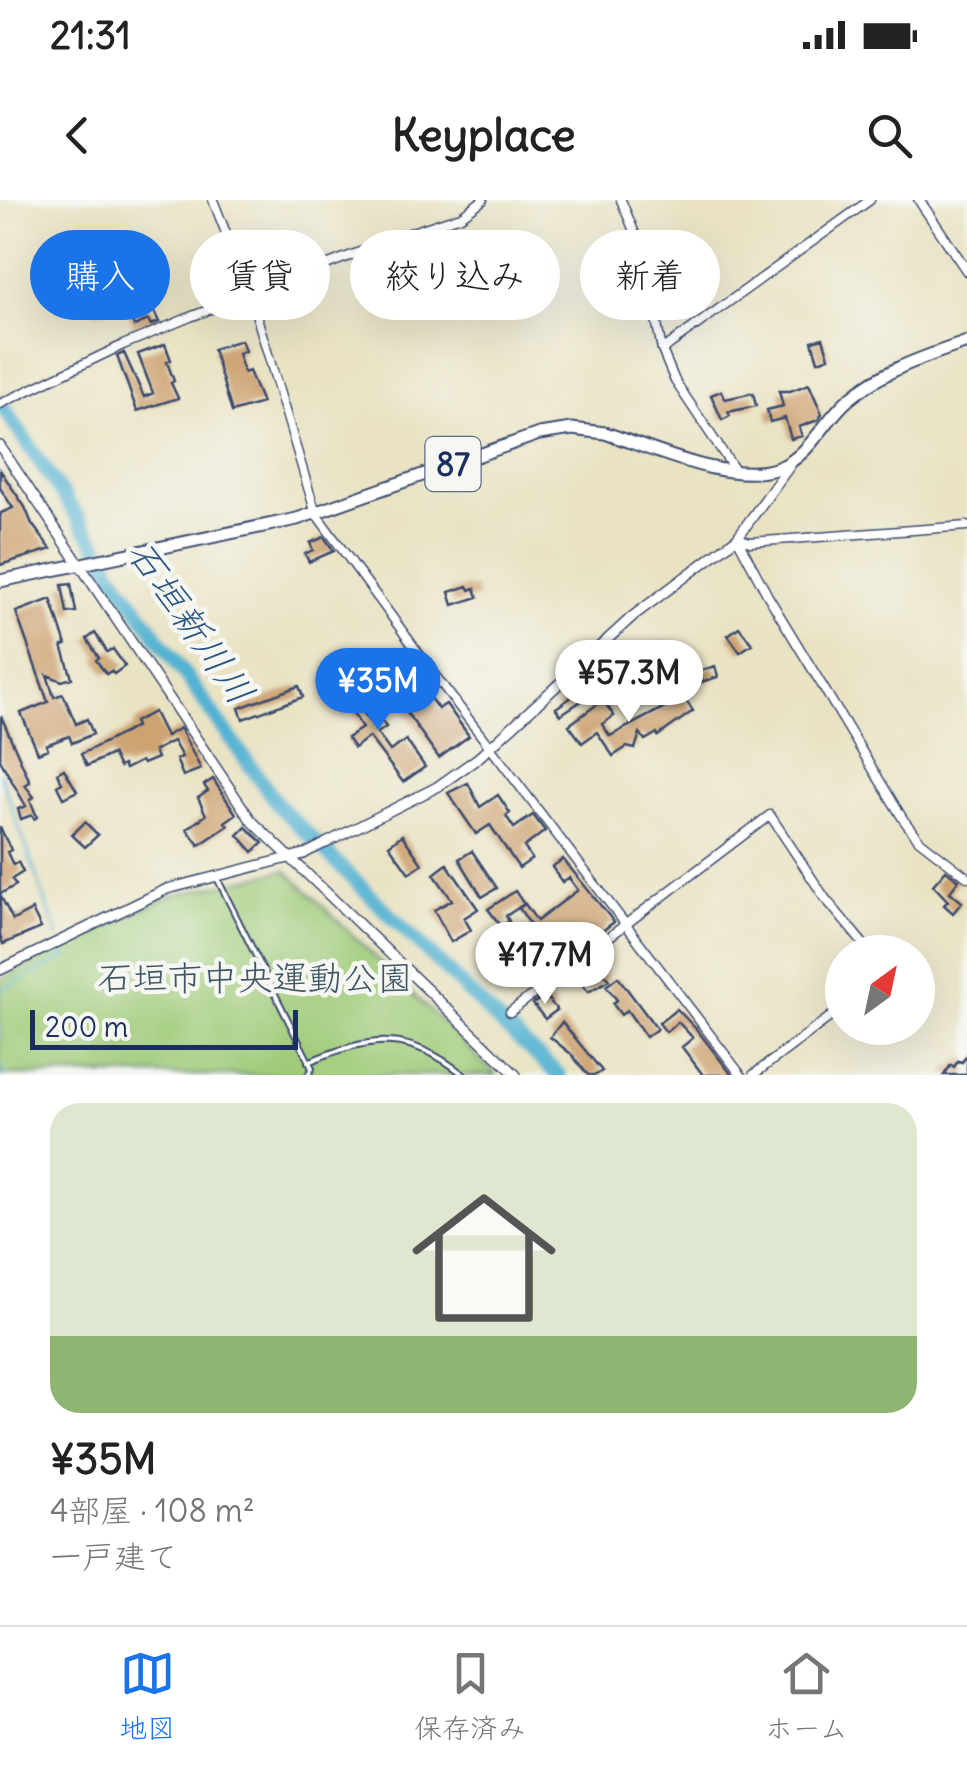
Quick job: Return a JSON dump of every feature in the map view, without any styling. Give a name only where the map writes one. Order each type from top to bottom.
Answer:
[{"type":"main road","points":[[793,460],[845,402],[866,385],[902,364],[967,342]]},
{"type":"main road","name":"87","points":[[0,581],[316,514],[539,434],[572,429],[605,433],[736,472],[766,471],[793,460]]},
{"type":"street","points":[[213,200],[225,230]]},
{"type":"street","points":[[330,264],[461,216],[483,200]]},
{"type":"street","points":[[620,200],[644,253],[662,350],[675,382],[736,472]]},
{"type":"street","points":[[662,350],[870,200]]},
{"type":"street","points":[[919,200],[967,271]]},
{"type":"street","points":[[0,404],[123,345],[190,318]]},
{"type":"street","points":[[258,320],[316,514],[740,1075]]},
{"type":"street","points":[[0,446],[87,565],[251,820],[516,1075]]},
{"type":"street","points":[[0,970],[167,890],[304,854],[436,787],[491,746],[633,616],[737,538],[793,460]]},
{"type":"street","points":[[737,538],[750,542],[967,526]]},
{"type":"street","points":[[737,538],[903,819],[920,840],[963,874],[967,860]]},
{"type":"street","points":[[510,1012],[770,815],[825,898],[856,935]]},
{"type":"street","points":[[753,1075],[825,1021]]},
{"type":"lane","points":[[217,878],[312,1068],[308,1075]]},
{"type":"lane","points":[[308,1062],[364,1041],[386,1040],[428,1051],[464,1075]]},
{"type":"green space","name":"石垣市中央運動公園","points":[[286,870],[496,1075],[0,1075],[0,980],[170,896]]},
{"type":"building","points":[[823,338],[829,357],[818,361],[812,341]]},
{"type":"building","points":[[241,340],[245,351],[238,353],[244,373],[249,371],[262,403],[232,412],[213,349]]},
{"type":"building","points":[[165,344],[171,360],[167,362],[174,381],[171,383],[178,398],[137,411],[117,356],[124,353],[144,397],[153,393],[138,354]]},
{"type":"building","points":[[809,384],[822,414],[818,420],[799,427],[802,436],[791,439],[785,418],[770,422],[767,410],[783,406],[779,391]]},
{"type":"building","points":[[721,391],[725,399],[753,393],[756,406],[728,412],[730,416],[722,420],[711,395]]},
{"type":"building","points":[[0,470],[51,549],[0,565],[0,517],[13,508],[0,488]]},
{"type":"building","points":[[324,537],[334,551],[309,562],[305,554],[313,550],[310,543]]},
{"type":"building","points":[[71,584],[76,612],[67,613],[62,585]]},
{"type":"building","points":[[468,586],[470,590],[475,588],[478,597],[453,605],[449,592]]},
{"type":"building","points":[[51,599],[72,678],[62,681],[47,675],[54,697],[63,694],[76,724],[87,719],[93,734],[72,743],[69,736],[46,745],[48,749],[38,753],[21,713],[48,702],[16,612]]},
{"type":"building","points":[[739,627],[752,644],[740,652],[728,635]]},
{"type":"building","points":[[95,633],[107,652],[113,649],[125,666],[114,674],[106,674],[96,660],[99,658],[87,639]]},
{"type":"building","points":[[675,646],[683,657],[660,677],[663,681],[626,704],[614,687],[599,697],[595,692],[560,715],[556,708],[605,673],[599,664],[622,649],[640,674]]},
{"type":"building","points":[[387,647],[409,679],[421,670],[431,684],[424,689],[438,709],[446,704],[469,736],[439,758],[369,660],[377,648]]},
{"type":"building","points":[[715,666],[718,677],[698,683],[695,672]]},
{"type":"building","points":[[360,667],[361,674],[347,675],[368,720],[377,714],[386,727],[377,733],[390,751],[406,740],[425,767],[403,782],[369,737],[354,748],[347,738],[362,728],[343,696],[338,668]]},
{"type":"building","points":[[299,686],[303,697],[243,719],[239,708]]},
{"type":"building","points":[[681,693],[693,711],[658,736],[657,733],[645,740],[640,733],[635,749],[627,747],[613,756],[597,732],[582,743],[569,725],[603,700],[614,716],[602,724],[610,736],[674,702],[672,699]]},
{"type":"building","points":[[154,712],[166,736],[180,728],[201,769],[183,776],[176,759],[182,757],[173,741],[154,751],[157,758],[143,764],[141,761],[125,769],[123,765],[119,767],[112,754],[87,766],[81,754],[126,732],[136,726],[134,722]]},
{"type":"building","points":[[1,716],[30,782],[25,785],[34,797],[30,800],[37,817],[34,819],[32,815],[21,819],[18,809],[26,806],[0,760]]},
{"type":"building","points":[[64,769],[77,791],[63,798],[57,786],[62,783],[57,773]]},
{"type":"building","points":[[213,779],[236,814],[225,822],[228,826],[199,845],[187,829],[206,815],[198,798],[208,791],[204,785]]},
{"type":"building","points":[[468,783],[480,807],[498,795],[514,828],[533,815],[545,831],[524,847],[532,859],[519,868],[490,825],[476,834],[448,793]]},
{"type":"building","points":[[85,822],[98,835],[85,847],[72,835]]},
{"type":"building","points":[[0,827],[13,865],[18,862],[23,872],[12,879],[16,885],[0,894]]},
{"type":"building","points":[[246,827],[263,843],[253,852],[238,835]]},
{"type":"building","points":[[402,835],[422,864],[409,873],[389,845]]},
{"type":"building","points":[[472,851],[497,888],[482,897],[459,859]]},
{"type":"building","points":[[563,859],[614,922],[580,948],[576,944],[559,956],[545,935],[532,936],[528,929],[532,927],[519,908],[525,904],[537,921],[578,890],[569,878],[562,882],[552,867]]},
{"type":"building","points":[[447,864],[478,909],[464,918],[471,930],[451,942],[434,910],[452,900],[434,874]]},
{"type":"building","points":[[946,870],[959,880],[950,892],[962,902],[953,913],[933,885]]},
{"type":"building","points":[[515,891],[524,904],[506,916],[509,921],[501,926],[488,909]]},
{"type":"building","points":[[0,895],[13,920],[32,910],[41,928],[3,944]]},
{"type":"building","points":[[508,941],[524,959],[533,953],[548,969],[538,977],[524,960],[509,973],[514,977],[507,984],[494,973],[498,969],[492,965],[497,950]]},
{"type":"building","points":[[601,970],[609,980],[588,992],[582,984]]},
{"type":"building","points":[[618,977],[657,1029],[646,1037],[627,1010],[621,1015],[613,1004],[617,1000],[606,986]]},
{"type":"building","points":[[545,995],[557,1010],[545,1019],[533,1004]]},
{"type":"building","points":[[677,1009],[732,1075],[703,1075],[682,1047],[693,1038],[678,1022],[666,1032],[659,1023]]},
{"type":"building","points":[[562,1022],[602,1071],[588,1075],[550,1037]]},
{"type":"building","points":[[967,1055],[967,1075],[944,1075],[951,1065],[962,1062]]},
{"type":"waterway","name":"石垣新川川","points":[[0,403],[112,573],[279,806],[500,1023],[559,1075]]},
{"type":"waterway","points":[[0,774],[58,936]]},
{"type":"waterway","points":[[0,990],[67,957],[61,943]]},
{"type":"waterway","points":[[0,1066],[6,1075]]}]
